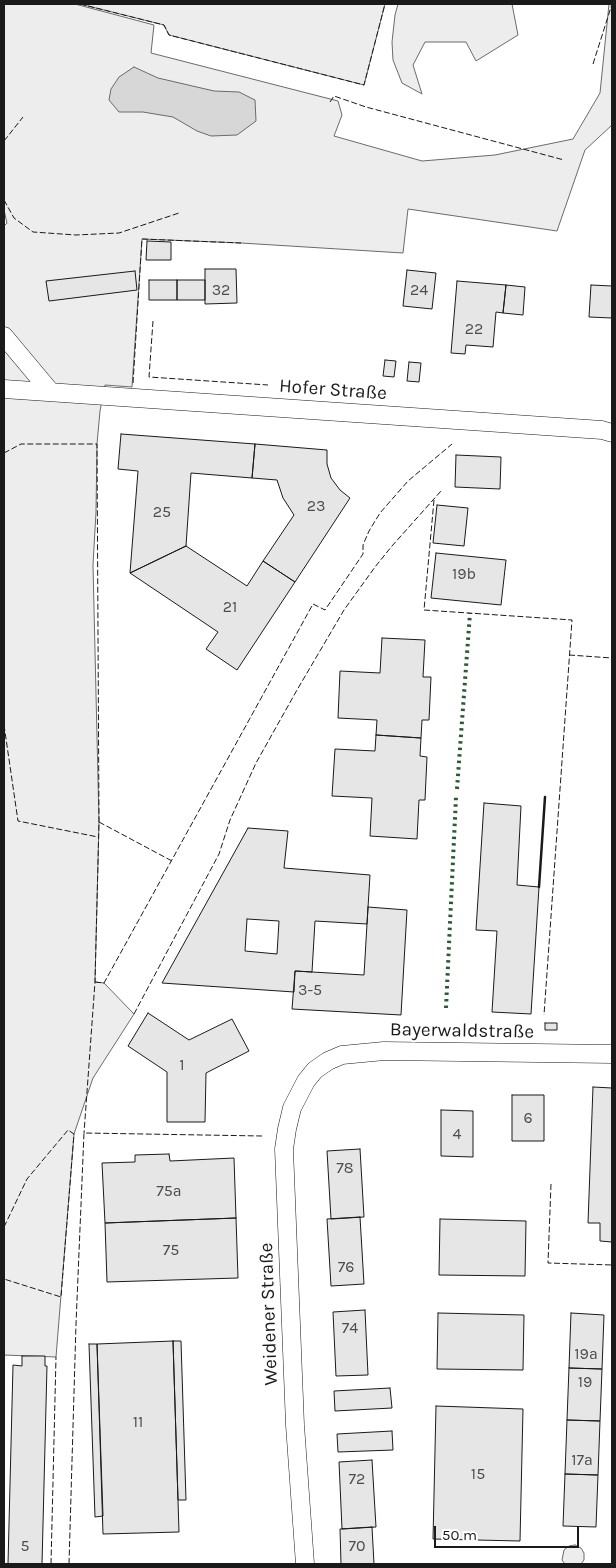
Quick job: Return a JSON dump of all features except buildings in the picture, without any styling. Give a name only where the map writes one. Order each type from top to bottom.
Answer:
[{"type":"street","points":[[4,336],[50,391]]},
{"type":"street","name":"Hofer Straße","points":[[4,389],[602,430],[612,433]]},
{"type":"street","name":"Bayerwaldstraße","points":[[315,1070],[328,1061],[342,1055],[384,1051],[612,1054]]},
{"type":"street","name":"Weidener Straße","points":[[305,1564],[295,1425],[284,1149],[292,1108],[306,1081],[315,1070]]},
{"type":"shaded area","points":[[4,4],[75,4],[154,25],[151,53],[338,101],[342,115],[334,136],[422,161],[495,155],[573,139],[600,93],[609,4],[612,4],[612,125],[585,150],[557,231],[408,209],[403,253],[142,239],[132,387],[105,385],[100,411],[93,565],[99,822],[95,982],[104,983],[134,1014],[93,1078],[74,1134],[56,1357],[4,1355],[4,226],[7,223],[4,210]]},
{"type":"shaded area","points":[[80,4],[385,4],[364,85],[169,35],[164,25]]},
{"type":"shaded area","points":[[398,4],[512,4],[518,35],[476,61],[466,42],[425,42],[413,65],[422,94],[402,83],[393,60],[392,42]]},
{"type":"shaded area","points":[[134,67],[158,78],[214,91],[239,92],[255,100],[256,121],[237,135],[211,136],[197,131],[173,117],[143,112],[119,112],[109,100],[111,89],[119,77]]},
{"type":"shaded area","points":[[575,1545],[581,1548],[584,1553],[584,1560],[581,1564],[565,1564],[562,1560],[564,1550],[569,1546]]},
{"type":"hedge","points":[[457,789],[470,613]]},
{"type":"hedge","points":[[446,1008],[456,797]]},
{"type":"fence","points":[[80,4],[164,25],[169,35],[364,85],[385,4]]},
{"type":"fence","points":[[593,64],[612,4]]},
{"type":"fence","points":[[330,102],[334,96],[366,107],[564,160]]},
{"type":"fence","points":[[4,141],[23,117]]},
{"type":"fence","points":[[4,200],[14,218],[33,232],[76,235],[119,233],[179,213]]},
{"type":"fence","points":[[133,383],[142,239],[241,243]]},
{"type":"fence","points":[[153,321],[149,377],[268,385]]},
{"type":"fence","points":[[4,453],[21,444],[97,444],[99,822],[95,982],[84,1133]]},
{"type":"fence","points":[[95,982],[104,983],[313,604],[325,610],[363,554],[363,545],[380,513],[408,481],[452,444]]},
{"type":"fence","points":[[134,1014],[219,854],[230,820],[256,763],[297,690],[344,610],[375,567],[441,491]]},
{"type":"fence","points":[[434,500],[424,610],[572,620],[544,1015]]},
{"type":"fence","points":[[569,655],[612,658]]},
{"type":"fence","points":[[4,725],[18,821],[98,837]]},
{"type":"fence","points":[[99,822],[172,861]]},
{"type":"fence","points":[[4,1227],[27,1179],[68,1130],[74,1134],[61,1297],[4,1279]]},
{"type":"fence","points":[[69,1564],[84,1133],[262,1136]]},
{"type":"fence","points":[[551,1184],[548,1263],[612,1265]]},
{"type":"fence","points":[[51,1564],[56,1357]]},
{"type":"wall","points":[[539,887],[545,797]]}]
